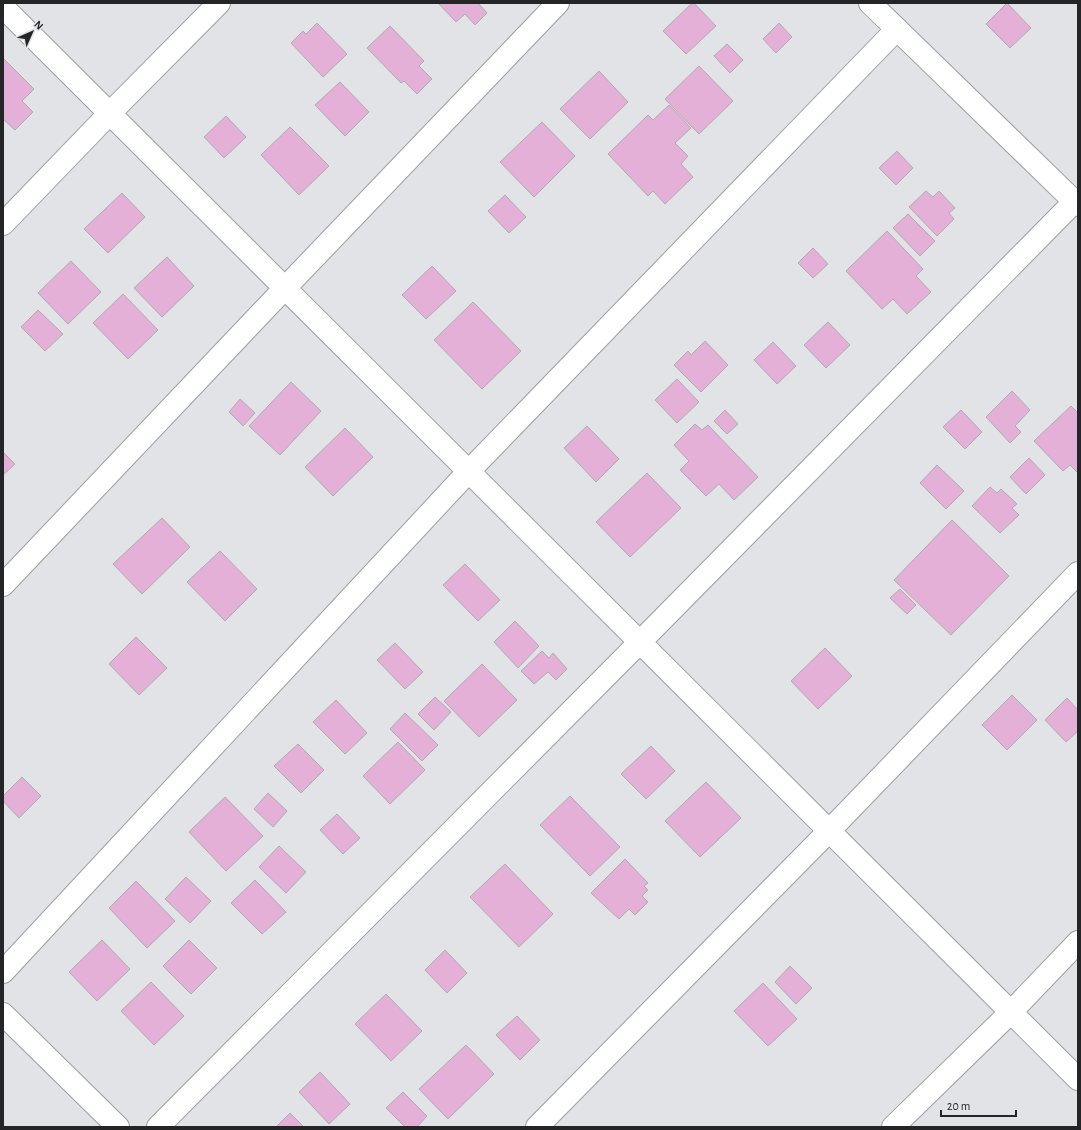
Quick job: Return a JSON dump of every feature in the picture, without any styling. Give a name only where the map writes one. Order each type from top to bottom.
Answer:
[{"type":"street","points":[[3,224],[219,3]]},
{"type":"street","points":[[3,585],[558,3]]},
{"type":"street","points":[[158,1127],[1076,203],[870,3]]},
{"type":"street","points":[[3,7],[1078,1079]]},
{"type":"street","points":[[3,972],[469,471],[897,29]]},
{"type":"street","points":[[537,1127],[829,831],[1078,573]]},
{"type":"street","points":[[893,1127],[1011,1012],[1078,942]]},
{"type":"street","points":[[3,1014],[118,1127]]},
{"type":"building","points":[[438,3],[478,3],[487,13],[475,25],[465,14],[456,22]]},
{"type":"building","points":[[692,3],[694,3],[716,26],[686,54],[663,31]]},
{"type":"building","points":[[1007,3],[1031,28],[1010,48],[986,24]]},
{"type":"building","points":[[317,23],[347,54],[323,77],[291,43],[303,31],[306,34]]},
{"type":"building","points":[[779,23],[792,37],[776,53],[763,39]]},
{"type":"building","points":[[390,26],[424,61],[419,66],[432,79],[417,94],[404,81],[401,83],[367,48]]},
{"type":"building","points":[[727,44],[743,60],[730,73],[714,56]]},
{"type":"building","points":[[3,58],[34,89],[22,101],[33,112],[15,130],[4,120],[3,121]]},
{"type":"building","points":[[699,66],[733,101],[699,134],[665,99]]},
{"type":"building","points":[[599,71],[628,102],[590,139],[560,109]]},
{"type":"building","points":[[340,82],[369,112],[345,136],[315,105]]},
{"type":"building","points":[[669,105],[691,128],[675,143],[688,156],[681,164],[693,177],[665,204],[653,191],[648,196],[608,154],[648,115],[653,120]]},
{"type":"building","points":[[226,116],[246,137],[224,158],[204,137]]},
{"type":"building","points":[[542,122],[575,156],[534,197],[500,162]]},
{"type":"building","points":[[290,127],[329,166],[299,195],[261,155]]},
{"type":"building","points":[[897,151],[913,168],[896,185],[879,168]]},
{"type":"building","points":[[926,191],[933,197],[939,191],[955,208],[949,213],[954,219],[937,236],[909,207]]},
{"type":"building","points":[[122,193],[145,217],[108,253],[84,229]]},
{"type":"building","points":[[505,195],[526,217],[509,233],[488,211]]},
{"type":"building","points":[[908,214],[935,241],[920,256],[893,228]]},
{"type":"building","points":[[887,231],[923,269],[916,276],[931,292],[907,314],[893,299],[882,309],[846,271]]},
{"type":"building","points":[[813,248],[828,264],[813,278],[798,263]]},
{"type":"building","points":[[167,257],[194,286],[162,317],[134,288]]},
{"type":"building","points":[[71,261],[101,292],[68,324],[38,293]]},
{"type":"building","points":[[432,266],[456,291],[426,319],[402,295]]},
{"type":"building","points":[[123,294],[158,330],[128,359],[93,323]]},
{"type":"building","points":[[473,302],[521,351],[482,389],[434,340]]},
{"type":"building","points":[[38,310],[63,334],[45,351],[21,327]]},
{"type":"building","points":[[828,322],[850,345],[826,368],[804,345]]},
{"type":"building","points":[[705,341],[728,365],[701,392],[674,365],[688,351],[691,355]]},
{"type":"building","points":[[773,342],[796,366],[777,384],[754,360]]},
{"type":"building","points":[[677,379],[699,402],[677,423],[655,400]]},
{"type":"building","points":[[291,382],[321,411],[280,455],[249,426]]},
{"type":"building","points":[[1012,391],[1030,410],[1015,426],[1021,432],[1010,443],[986,417]]},
{"type":"building","points":[[240,399],[255,413],[243,426],[229,412]]},
{"type":"building","points":[[1071,406],[1078,413],[1078,473],[1070,465],[1063,471],[1034,441]]},
{"type":"building","points":[[725,410],[738,424],[727,434],[714,421]]},
{"type":"building","points":[[961,410],[982,432],[965,449],[943,427]]},
{"type":"building","points":[[695,424],[702,430],[708,425],[758,477],[734,500],[719,484],[706,496],[680,470],[689,461],[674,445]]},
{"type":"building","points":[[587,426],[619,459],[596,482],[564,448]]},
{"type":"building","points":[[345,428],[373,457],[333,496],[305,467]]},
{"type":"building","points":[[3,452],[15,464],[3,475]]},
{"type":"building","points":[[1029,458],[1045,475],[1026,494],[1010,477]]},
{"type":"building","points":[[937,465],[964,491],[946,509],[920,483]]},
{"type":"building","points":[[647,473],[681,508],[630,557],[596,522]]},
{"type":"building","points":[[990,487],[997,493],[1001,489],[1017,504],[1012,508],[1019,515],[1000,533],[972,506]]},
{"type":"building","points":[[162,518],[190,547],[142,594],[113,564]]},
{"type":"building","points":[[952,520],[1009,576],[951,635],[894,580]]},
{"type":"building","points":[[220,551],[257,589],[225,621],[187,582]]},
{"type":"building","points":[[465,564],[500,600],[478,621],[443,585]]},
{"type":"building","points":[[900,589],[916,605],[907,614],[890,598]]},
{"type":"building","points":[[515,621],[539,646],[518,668],[494,642]]},
{"type":"building","points":[[136,637],[167,668],[139,695],[109,664]]},
{"type":"building","points":[[395,643],[423,672],[405,689],[377,660]]},
{"type":"building","points":[[825,648],[852,676],[818,709],[791,681]]},
{"type":"building","points":[[542,651],[549,658],[553,653],[567,669],[556,680],[548,672],[534,684],[521,671]]},
{"type":"building","points":[[482,664],[517,700],[479,737],[444,701]]},
{"type":"building","points":[[1012,695],[1037,720],[1007,750],[982,725]]},
{"type":"building","points":[[435,697],[451,712],[434,730],[418,714]]},
{"type":"building","points":[[1067,698],[1078,710],[1078,731],[1066,742],[1045,720]]},
{"type":"building","points":[[336,700],[367,733],[345,754],[313,722]]},
{"type":"building","points":[[405,713],[438,745],[422,761],[390,729]]},
{"type":"building","points":[[398,742],[425,770],[390,804],[363,776]]},
{"type":"building","points":[[298,744],[324,770],[301,793],[274,766]]},
{"type":"building","points":[[651,746],[675,771],[646,799],[621,774]]},
{"type":"building","points":[[22,777],[41,796],[19,818],[3,801],[3,796]]},
{"type":"building","points":[[706,782],[741,818],[700,857],[665,821]]},
{"type":"building","points":[[268,793],[287,811],[273,827],[254,809]]},
{"type":"building","points":[[570,796],[620,847],[590,876],[540,825]]},
{"type":"building","points":[[225,797],[263,836],[226,871],[189,832]]},
{"type":"building","points":[[337,814],[360,838],[343,854],[320,830]]},
{"type":"building","points":[[279,846],[306,872],[286,893],[259,867]]},
{"type":"building","points":[[625,859],[648,883],[644,886],[648,890],[642,896],[648,902],[635,915],[629,909],[619,919],[591,893]]},
{"type":"building","points":[[505,864],[553,914],[519,947],[470,897]]},
{"type":"building","points":[[186,877],[211,901],[190,923],[165,899]]},
{"type":"building","points":[[255,880],[286,912],[262,934],[231,903]]},
{"type":"building","points":[[136,881],[175,921],[147,948],[109,908]]},
{"type":"building","points":[[102,940],[130,969],[97,1001],[69,972]]},
{"type":"building","points":[[189,940],[217,968],[191,994],[163,966]]},
{"type":"building","points":[[445,950],[467,973],[447,993],[425,970]]},
{"type":"building","points":[[790,966],[812,988],[796,1004],[775,982]]},
{"type":"building","points":[[151,982],[184,1016],[154,1045],[121,1011]]},
{"type":"building","points":[[763,983],[797,1019],[768,1046],[734,1011]]},
{"type":"building","points":[[386,994],[422,1031],[391,1061],[355,1024]]},
{"type":"building","points":[[517,1016],[540,1040],[520,1060],[496,1035]]},
{"type":"building","points":[[466,1045],[494,1074],[448,1119],[419,1089]]},
{"type":"building","points":[[320,1072],[350,1104],[329,1124],[299,1092]]},
{"type":"building","points":[[403,1092],[427,1116],[417,1127],[405,1127],[386,1108]]},
{"type":"building","points":[[290,1113],[304,1127],[276,1127]]}]
